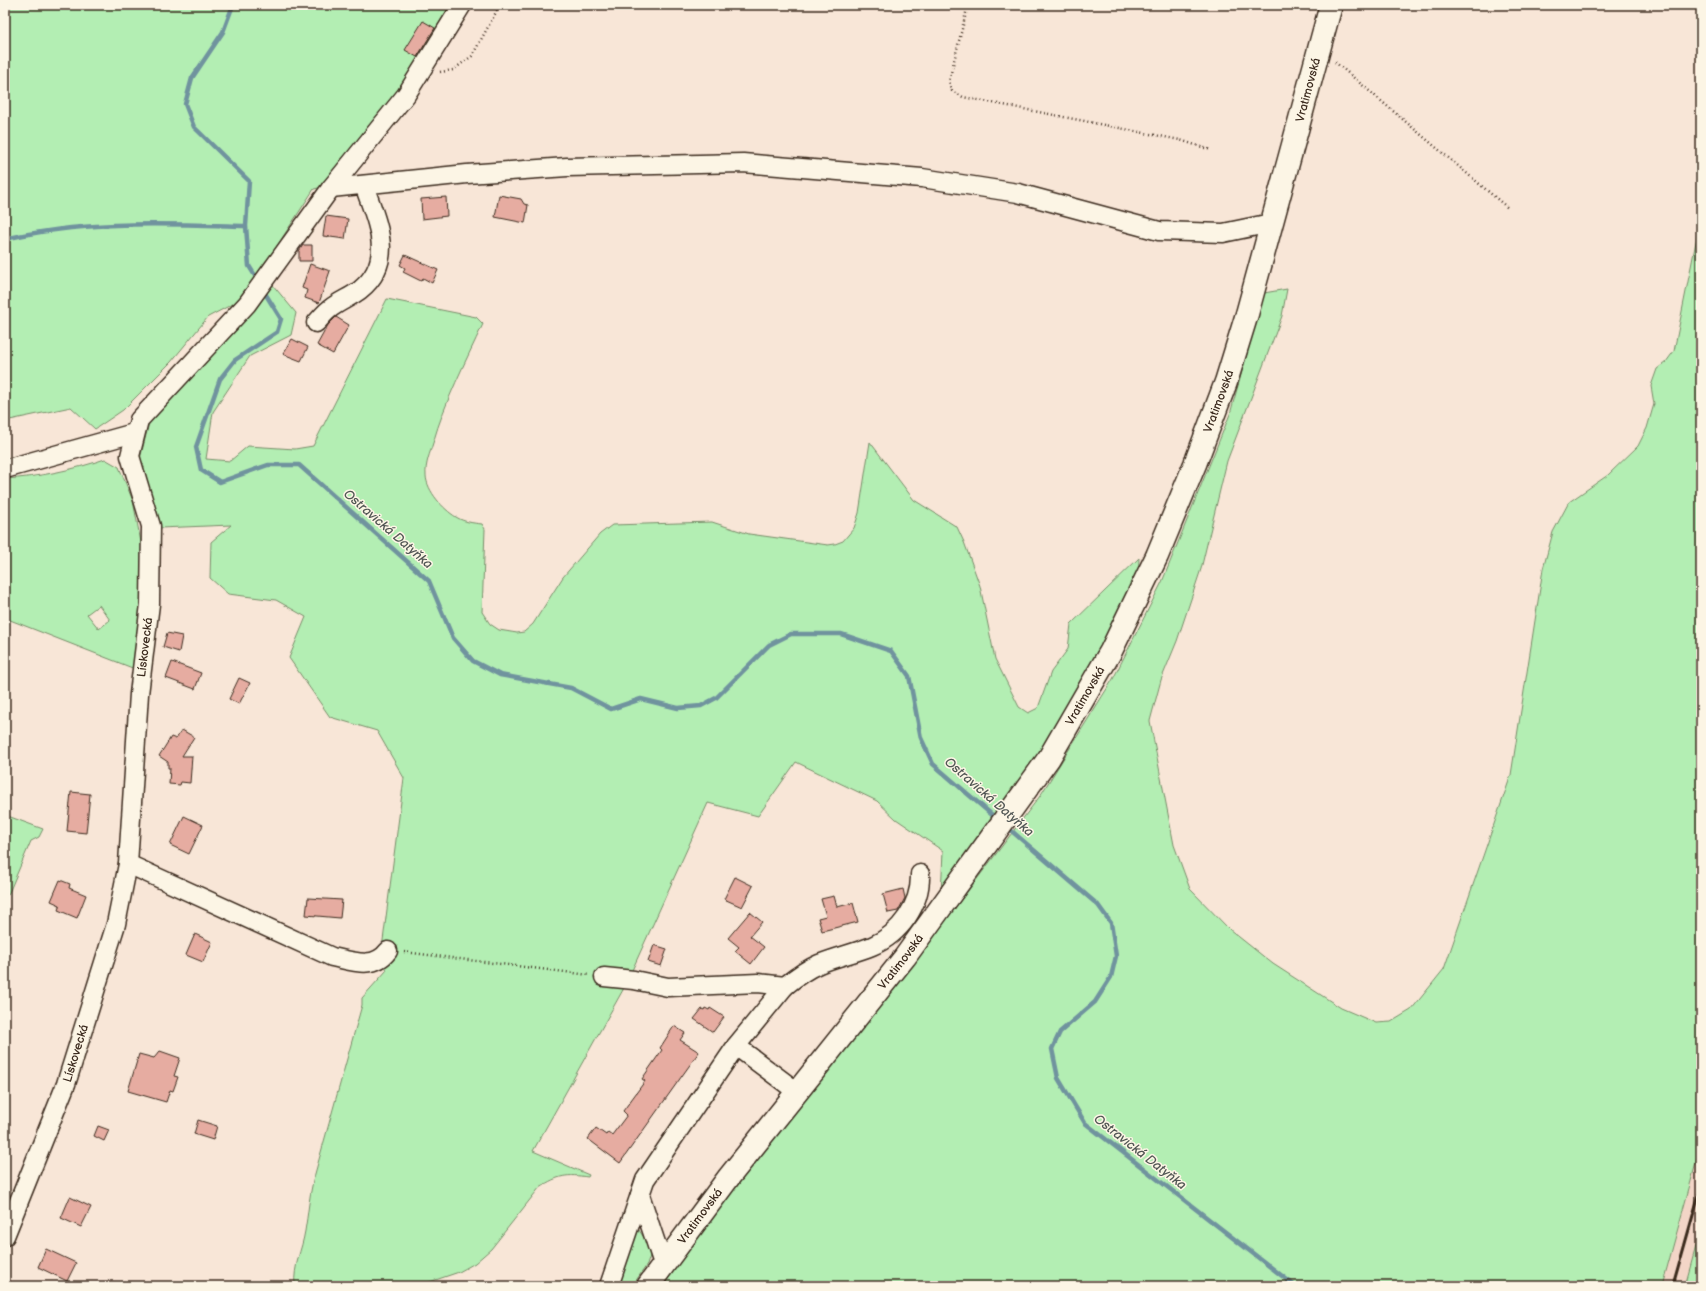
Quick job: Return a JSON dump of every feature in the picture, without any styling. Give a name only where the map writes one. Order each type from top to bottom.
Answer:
[{"type":"main road","name":"Vratimovská","points":[[648,1286],[663,1264],[796,1091],[905,957],[1049,758],[1111,651],[1157,556],[1198,456],[1226,382],[1272,224],[1331,5]]},
{"type":"street","name":"Lískovecká","points":[[6,1232],[66,1084],[116,924],[128,864],[139,694],[150,604],[151,526],[130,456],[134,433],[139,420],[247,304],[331,188],[406,95],[462,5]]},
{"type":"street","points":[[331,188],[467,174],[567,167],[743,163],[922,178],[1018,192],[1159,231],[1223,233],[1272,224]]},
{"type":"street","points":[[316,324],[330,308],[348,299],[373,277],[381,255],[381,238],[364,185]]},
{"type":"street","points":[[5,469],[134,433]]},
{"type":"street","points":[[128,864],[332,957],[368,963],[383,958],[388,951]]},
{"type":"street","points":[[609,1286],[645,1180],[736,1046],[785,986],[799,975],[818,964],[872,946],[885,940],[899,927],[915,904],[921,885],[920,874]]},
{"type":"street","points":[[604,977],[634,980],[668,987],[758,983],[785,986]]},
{"type":"street","points":[[736,1046],[796,1091]]},
{"type":"street","points":[[640,1195],[663,1264]]},
{"type":"path","points":[[419,74],[453,70],[472,56],[500,5]]},
{"type":"path","points":[[968,5],[949,81],[952,91],[963,97],[1180,140],[1212,150]]},
{"type":"path","points":[[1319,48],[1509,209]]},
{"type":"path","points":[[388,951],[604,977]]},
{"type":"shaded area","points":[[1701,1145],[1701,1228],[1698,1241],[1685,1286],[1662,1286]]},
{"type":"green space","points":[[5,5],[450,5],[398,91],[323,187],[314,189],[273,252],[248,296],[208,317],[171,362],[123,410],[95,429],[71,407],[5,421]]},
{"type":"green space","points":[[1701,217],[1701,1145],[1662,1286],[660,1286],[731,1190],[908,970],[1040,796],[1113,679],[1162,582],[1230,414],[1264,293],[1287,289],[1282,316],[1227,461],[1201,569],[1177,641],[1161,680],[1150,721],[1174,845],[1190,889],[1229,929],[1273,964],[1341,1008],[1376,1023],[1391,1022],[1411,1010],[1444,969],[1511,775],[1543,569],[1553,532],[1569,502],[1608,475],[1638,446],[1647,428],[1654,404],[1651,386],[1657,369],[1666,362],[1674,351]]},
{"type":"green space","points":[[272,284],[296,313],[291,335],[250,356],[213,412],[206,459],[230,461],[248,446],[295,449],[313,446],[387,299],[476,317],[483,324],[443,412],[428,459],[426,476],[429,488],[436,499],[446,509],[462,520],[482,524],[485,529],[482,612],[490,624],[499,630],[517,633],[524,632],[533,624],[563,577],[600,534],[612,525],[712,522],[749,534],[828,545],[843,541],[854,528],[859,513],[870,442],[914,500],[957,527],[980,586],[995,659],[1019,707],[1028,713],[1038,708],[1051,672],[1068,649],[1071,624],[1139,558],[1138,578],[1091,666],[1039,753],[941,895],[943,851],[896,819],[877,801],[796,762],[758,816],[708,803],[624,988],[533,1151],[589,1175],[588,1177],[563,1176],[540,1187],[491,1249],[475,1263],[459,1272],[418,1286],[295,1286],[296,1265],[304,1238],[313,1181],[362,1005],[362,998],[387,970],[381,956],[404,778],[377,731],[330,717],[289,658],[306,617],[276,600],[228,594],[210,578],[211,542],[231,525],[160,528],[139,463],[151,415]]},
{"type":"green space","points":[[105,459],[119,467],[133,501],[145,563],[135,669],[5,618],[5,479],[43,475]],"holes":[[[99,605],[110,620],[99,629],[87,614]]]},
{"type":"green space","points":[[5,815],[43,829],[39,837],[31,841],[8,895],[5,893]]},
{"type":"green space","points":[[1701,1228],[1701,1286],[1685,1286]]},
{"type":"green space","points":[[639,1230],[652,1250],[647,1265],[632,1286],[610,1286],[633,1231]]},
{"type":"building","points":[[423,21],[435,28],[417,57],[405,50]]},
{"type":"building","points":[[499,195],[521,199],[524,204],[528,205],[525,223],[495,217]]},
{"type":"building","points":[[446,197],[447,216],[422,219],[421,199]]},
{"type":"building","points":[[326,216],[348,219],[345,239],[323,236]]},
{"type":"building","points":[[303,245],[312,245],[312,261],[299,261],[299,251]]},
{"type":"building","points":[[405,255],[438,270],[432,283],[423,278],[421,281],[403,272],[405,268],[400,265]]},
{"type":"building","points":[[310,264],[330,271],[319,303],[305,298],[307,290],[302,288]]},
{"type":"building","points":[[336,317],[349,325],[333,354],[317,345],[328,325]]},
{"type":"building","points":[[292,339],[308,347],[301,361],[283,354]]},
{"type":"building","points":[[167,633],[182,636],[179,652],[163,647]]},
{"type":"building","points":[[172,662],[201,673],[195,689],[166,678]]},
{"type":"building","points":[[239,678],[250,683],[239,704],[229,699]]},
{"type":"building","points":[[182,730],[194,737],[182,756],[192,756],[190,783],[181,782],[180,785],[169,784],[170,768],[168,768],[168,762],[159,756],[171,737],[176,739]]},
{"type":"building","points":[[71,792],[90,794],[86,833],[67,831]]},
{"type":"building","points":[[184,816],[203,825],[189,854],[170,845]]},
{"type":"building","points":[[735,877],[753,886],[742,907],[724,899]]},
{"type":"building","points":[[60,880],[70,884],[69,888],[86,895],[77,918],[58,910],[60,905],[51,901]]},
{"type":"building","points":[[903,889],[905,898],[898,911],[888,913],[883,894]]},
{"type":"building","points":[[834,896],[837,907],[853,903],[858,922],[822,931],[818,918],[826,916],[821,899]]},
{"type":"building","points":[[308,898],[342,900],[340,918],[306,915]]},
{"type":"building","points":[[750,912],[762,922],[750,936],[764,947],[751,964],[735,951],[739,947],[728,938]]},
{"type":"building","points":[[195,934],[212,942],[203,962],[186,955]]},
{"type":"building","points":[[654,945],[667,949],[661,966],[648,962]]},
{"type":"building","points":[[705,1008],[709,1010],[710,1008],[724,1017],[713,1032],[694,1019],[702,1009],[704,1010]]},
{"type":"building","points":[[674,1026],[685,1033],[680,1040],[699,1052],[620,1163],[588,1139],[596,1128],[606,1135],[608,1132],[612,1135],[627,1115],[623,1111],[645,1081],[642,1079],[662,1050],[660,1048]]},
{"type":"building","points":[[160,1051],[180,1058],[174,1076],[178,1077],[173,1091],[170,1090],[166,1102],[128,1091],[139,1054],[154,1058]]},
{"type":"building","points":[[198,1120],[217,1126],[213,1140],[194,1134]]},
{"type":"building","points":[[98,1126],[109,1130],[104,1141],[94,1136]]},
{"type":"building","points":[[70,1197],[91,1207],[81,1227],[61,1218]]},
{"type":"building","points":[[46,1249],[76,1263],[67,1281],[38,1267]]},
{"type":"waterway","name":"Ostravická Datyňka","points":[[233,5],[223,32],[192,78],[185,104],[194,127],[249,181],[246,226],[249,266],[259,282]]},
{"type":"waterway","points":[[5,239],[35,233],[95,226],[155,224],[246,226]]},
{"type":"waterway","name":"Ostravická Datyňka","points":[[263,290],[281,319],[277,332],[235,360],[220,379],[196,447],[201,470],[220,482],[268,465],[299,465],[429,581],[453,638],[473,661],[500,675],[571,688],[611,709],[641,699],[678,708],[701,706],[716,698],[769,645],[791,634],[841,634],[891,651],[909,676],[921,738],[933,764],[998,820]]},
{"type":"waterway","name":"Ostravická Datyňka","points":[[1007,827],[1098,905],[1111,923],[1116,956],[1111,977],[1095,1002],[1060,1032],[1052,1049],[1058,1078],[1085,1123],[1295,1286]]},
{"type":"railway","points":[[1673,1286],[1701,1187]]}]
